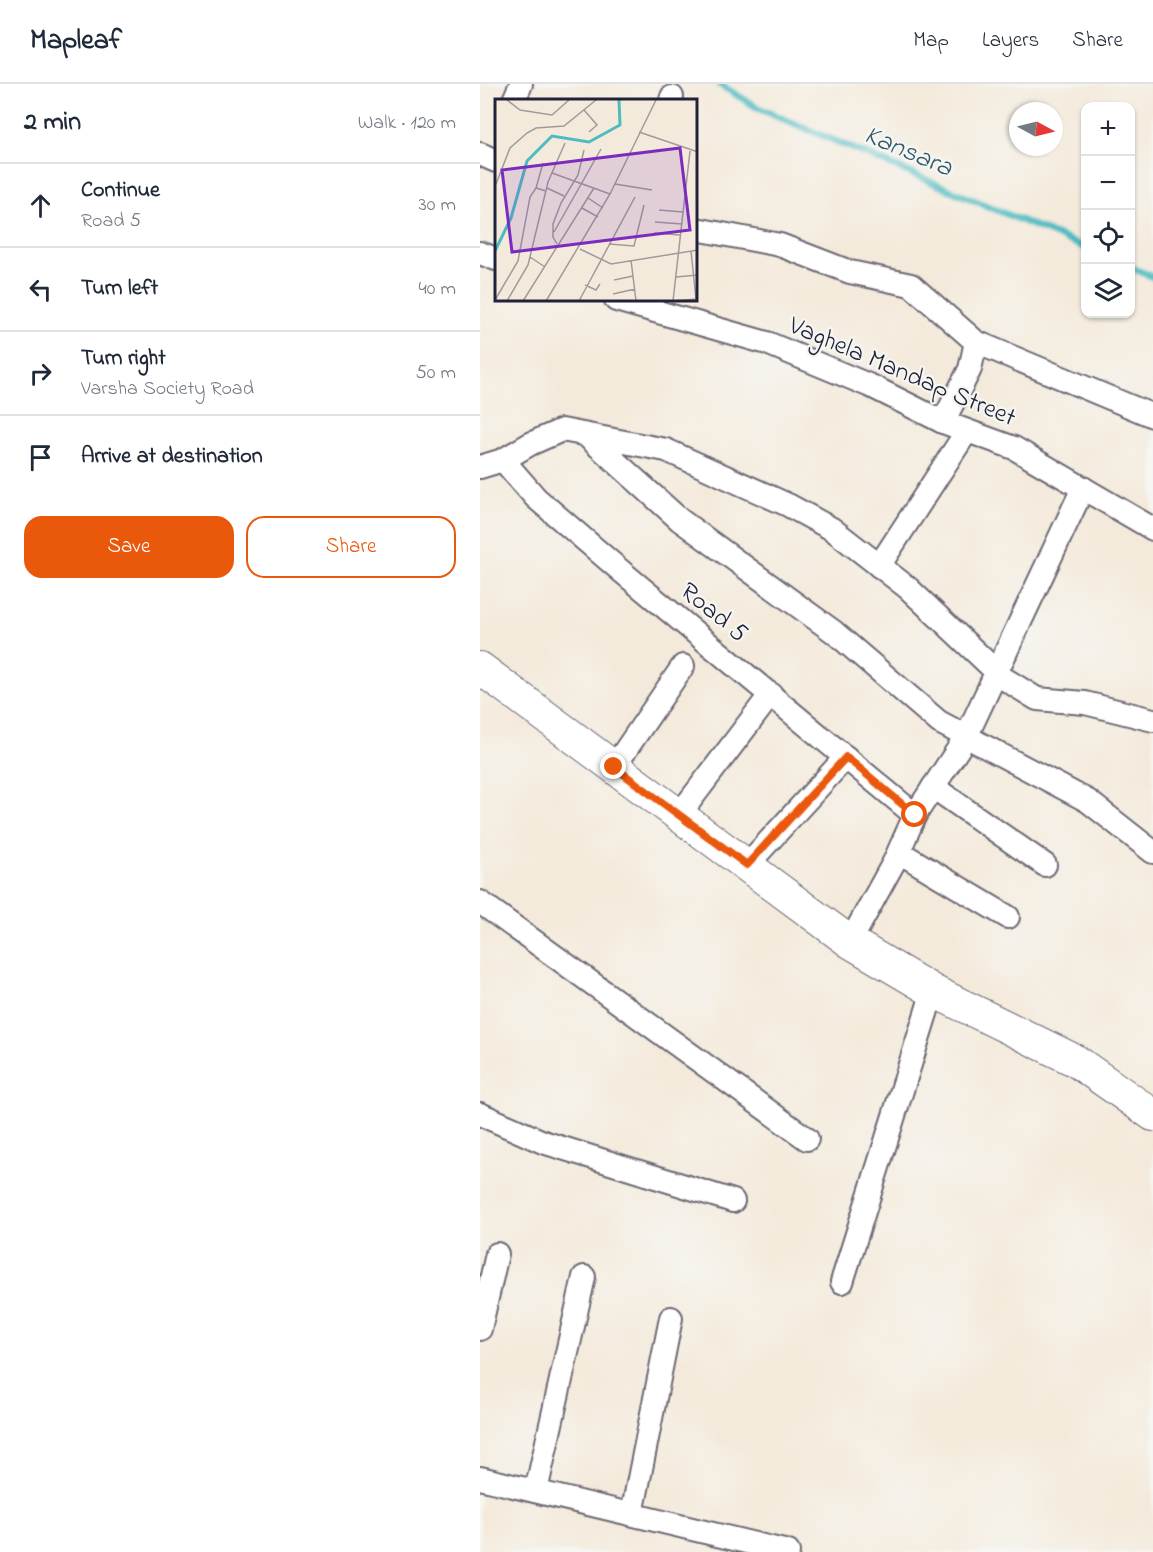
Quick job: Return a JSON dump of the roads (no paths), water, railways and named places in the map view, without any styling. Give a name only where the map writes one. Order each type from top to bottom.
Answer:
[{"type":"street","points":[[514,99],[521,84]]},
{"type":"street","points":[[698,229],[780,245],[850,272],[911,285],[975,342],[1153,416]]},
{"type":"street","points":[[480,253],[495,259]]},
{"type":"street","name":"Vaghela Mandap Street","points":[[623,302],[767,343],[873,387],[943,422],[1014,448],[1153,529]]},
{"type":"street","points":[[943,422],[970,369],[975,342]]},
{"type":"street","points":[[480,467],[503,460],[530,444],[562,430],[666,450],[789,505],[832,529],[908,588],[997,672],[1037,699],[1085,703],[1153,720]]},
{"type":"street","points":[[879,566],[967,431]]},
{"type":"street","points":[[585,435],[680,520],[834,632],[939,722],[1088,801],[1153,852]]},
{"type":"street","name":"Road 5","points":[[503,460],[545,505],[621,571],[915,815]]},
{"type":"street","points":[[850,942],[915,815],[966,737],[1083,489]]},
{"type":"street","points":[[614,767],[683,666]]},
{"type":"street","points":[[480,668],[850,942],[933,991],[1076,1061],[1153,1115]]},
{"type":"street","points":[[679,815],[771,694]]},
{"type":"street","points":[[747,865],[846,757]]},
{"type":"street","points":[[933,787],[1045,865]]},
{"type":"street","points":[[898,852],[1008,918]]},
{"type":"street","points":[[480,902],[807,1139]]},
{"type":"street","points":[[842,1282],[933,991]]},
{"type":"street","points":[[480,1114],[543,1142],[733,1201]]},
{"type":"street","points":[[480,1329],[497,1254]]},
{"type":"street","points":[[536,1491],[584,1277]]},
{"type":"street","points":[[632,1514],[671,1318]]},
{"type":"street","points":[[480,1478],[788,1552]]},
{"type":"waterway","name":"Kansara","points":[[719,84],[758,108],[1081,246]]},
{"type":"waterway","name":"Kansara","points":[[1135,269],[1153,277]]}]
